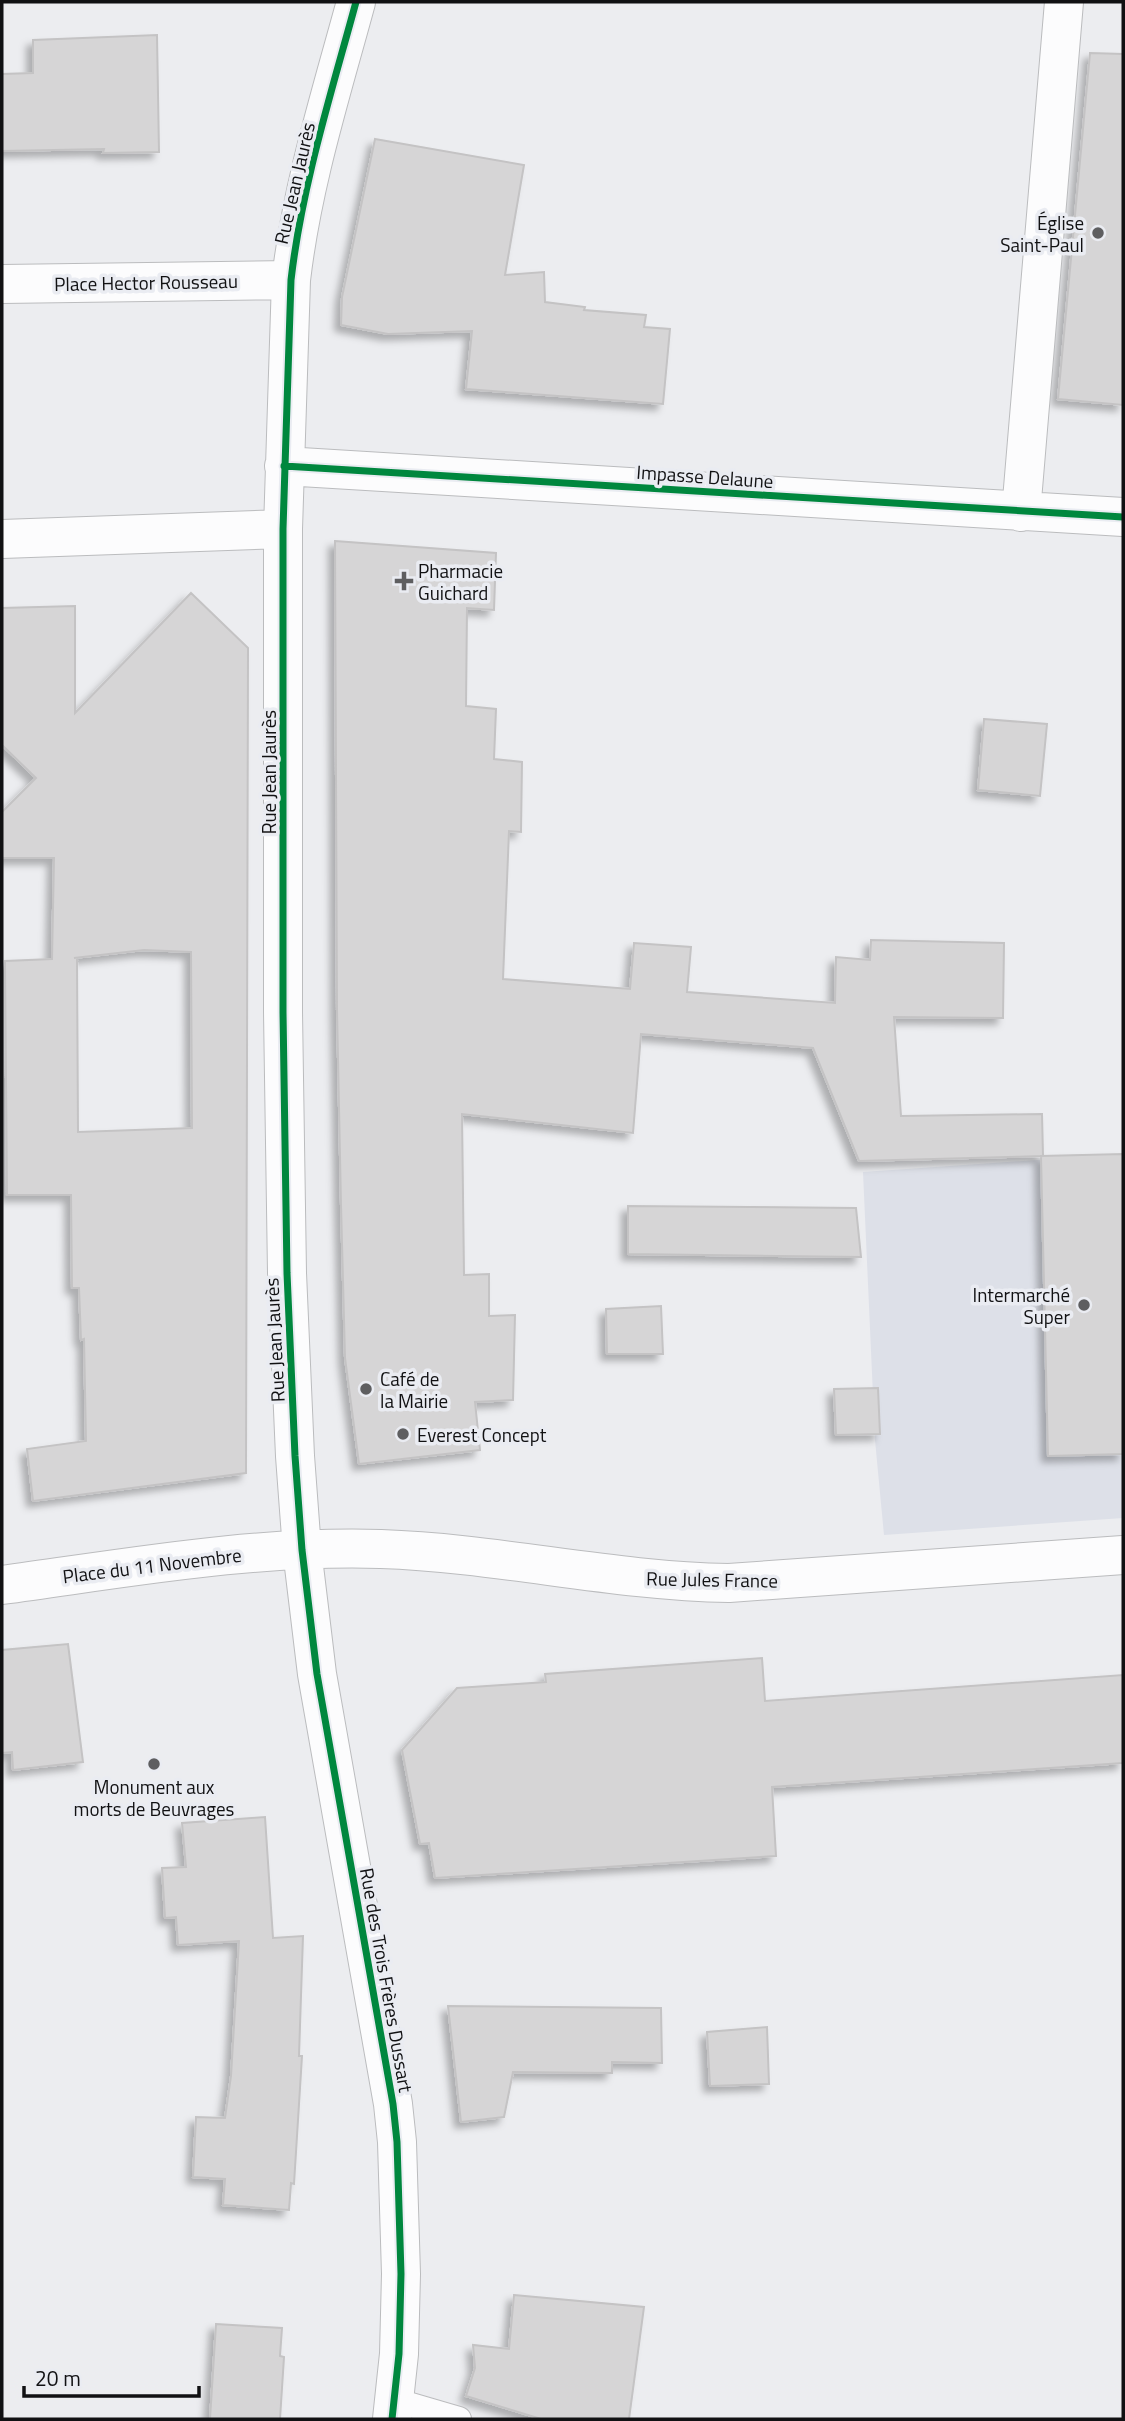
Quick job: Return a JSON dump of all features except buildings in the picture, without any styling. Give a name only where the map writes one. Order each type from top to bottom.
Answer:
[{"type":"street","name":"Rue Jean Jaurès","points":[[302,1550],[294,1430],[285,1180],[283,528],[291,280],[309,177],[356,2]]},
{"type":"street","points":[[1021,512],[1064,2]]},
{"type":"street","name":"Place Hector Rousseau","points":[[2,284],[291,280]]},
{"type":"street","name":"Impasse Delaune","points":[[285,466],[1123,517]]},
{"type":"street","points":[[2,539],[283,528]]},
{"type":"street","name":"Rue Jules France","points":[[302,1550],[417,1551],[666,1580],[729,1583],[1123,1555]]},
{"type":"street","name":"Place du 11 Novembre","points":[[2,1585],[214,1556],[302,1550]]},
{"type":"street","name":"Rue des Trois Frères Dussart","points":[[302,1550],[323,1710],[393,2104],[397,2142],[401,2274],[393,2410]]},
{"type":"lane","points":[[393,2410],[458,2419]]},
{"type":"shaded area","points":[[1123,1154],[1123,1518],[884,1535],[875,1440],[863,1172]]},
{"type":"cycle path","points":[[356,2],[302,209],[291,280],[283,529],[283,1012],[287,1273],[302,1550],[317,1674],[393,2104],[397,2142],[401,2274],[399,2354],[392,2419]]},
{"type":"cycle path","points":[[284,466],[1123,517]]},
{"type":"place","name":"Église Saint-Paul","points":[[1098,233]]},
{"type":"place","name":"Pharmacie Guichard","points":[[404,581]]},
{"type":"place","name":"Intermarché Super","points":[[1084,1305]]},
{"type":"place","name":"Café de la Mairie","points":[[366,1389]]},
{"type":"place","name":"Everest Concept","points":[[403,1434]]},
{"type":"place","name":"Monument aux morts de Beuvrages","points":[[154,1764]]}]
